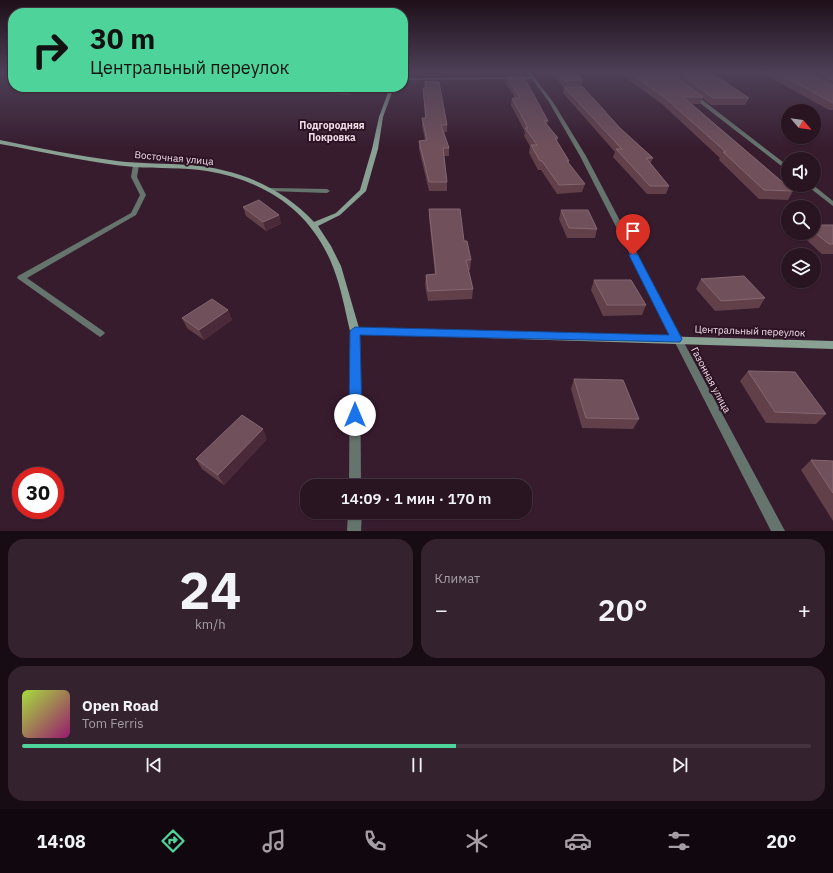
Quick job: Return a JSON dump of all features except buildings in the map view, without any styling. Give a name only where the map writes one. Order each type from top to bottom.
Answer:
[{"type":"street","points":[[314,225],[338,214],[363,191],[375,149],[381,117],[388,98]]},
{"type":"street","name":"Газонная улица","points":[[548,98],[583,156],[676,339],[778,531]]},
{"type":"street","points":[[696,98],[781,164]]},
{"type":"street","name":"Восточная улица","points":[[0,142],[98,161],[136,165],[207,169],[245,178],[271,190],[300,210],[314,225],[337,266],[355,331]]},
{"type":"street","points":[[100,333],[21,278],[134,214],[143,195],[134,177],[136,165]]},
{"type":"street","points":[[271,190],[327,191]]},
{"type":"street","points":[[818,192],[833,204]]},
{"type":"street","name":"Центральный переулок","points":[[355,331],[676,339],[833,345]]},
{"type":"street","points":[[355,331],[355,479]]},
{"type":"street","points":[[354,531],[355,519]]},
{"type":"district","name":"Подгородняя Покровка","points":[[332,130]]},
{"type":"route","points":[[355,415],[355,331],[676,339],[633,255]]}]
